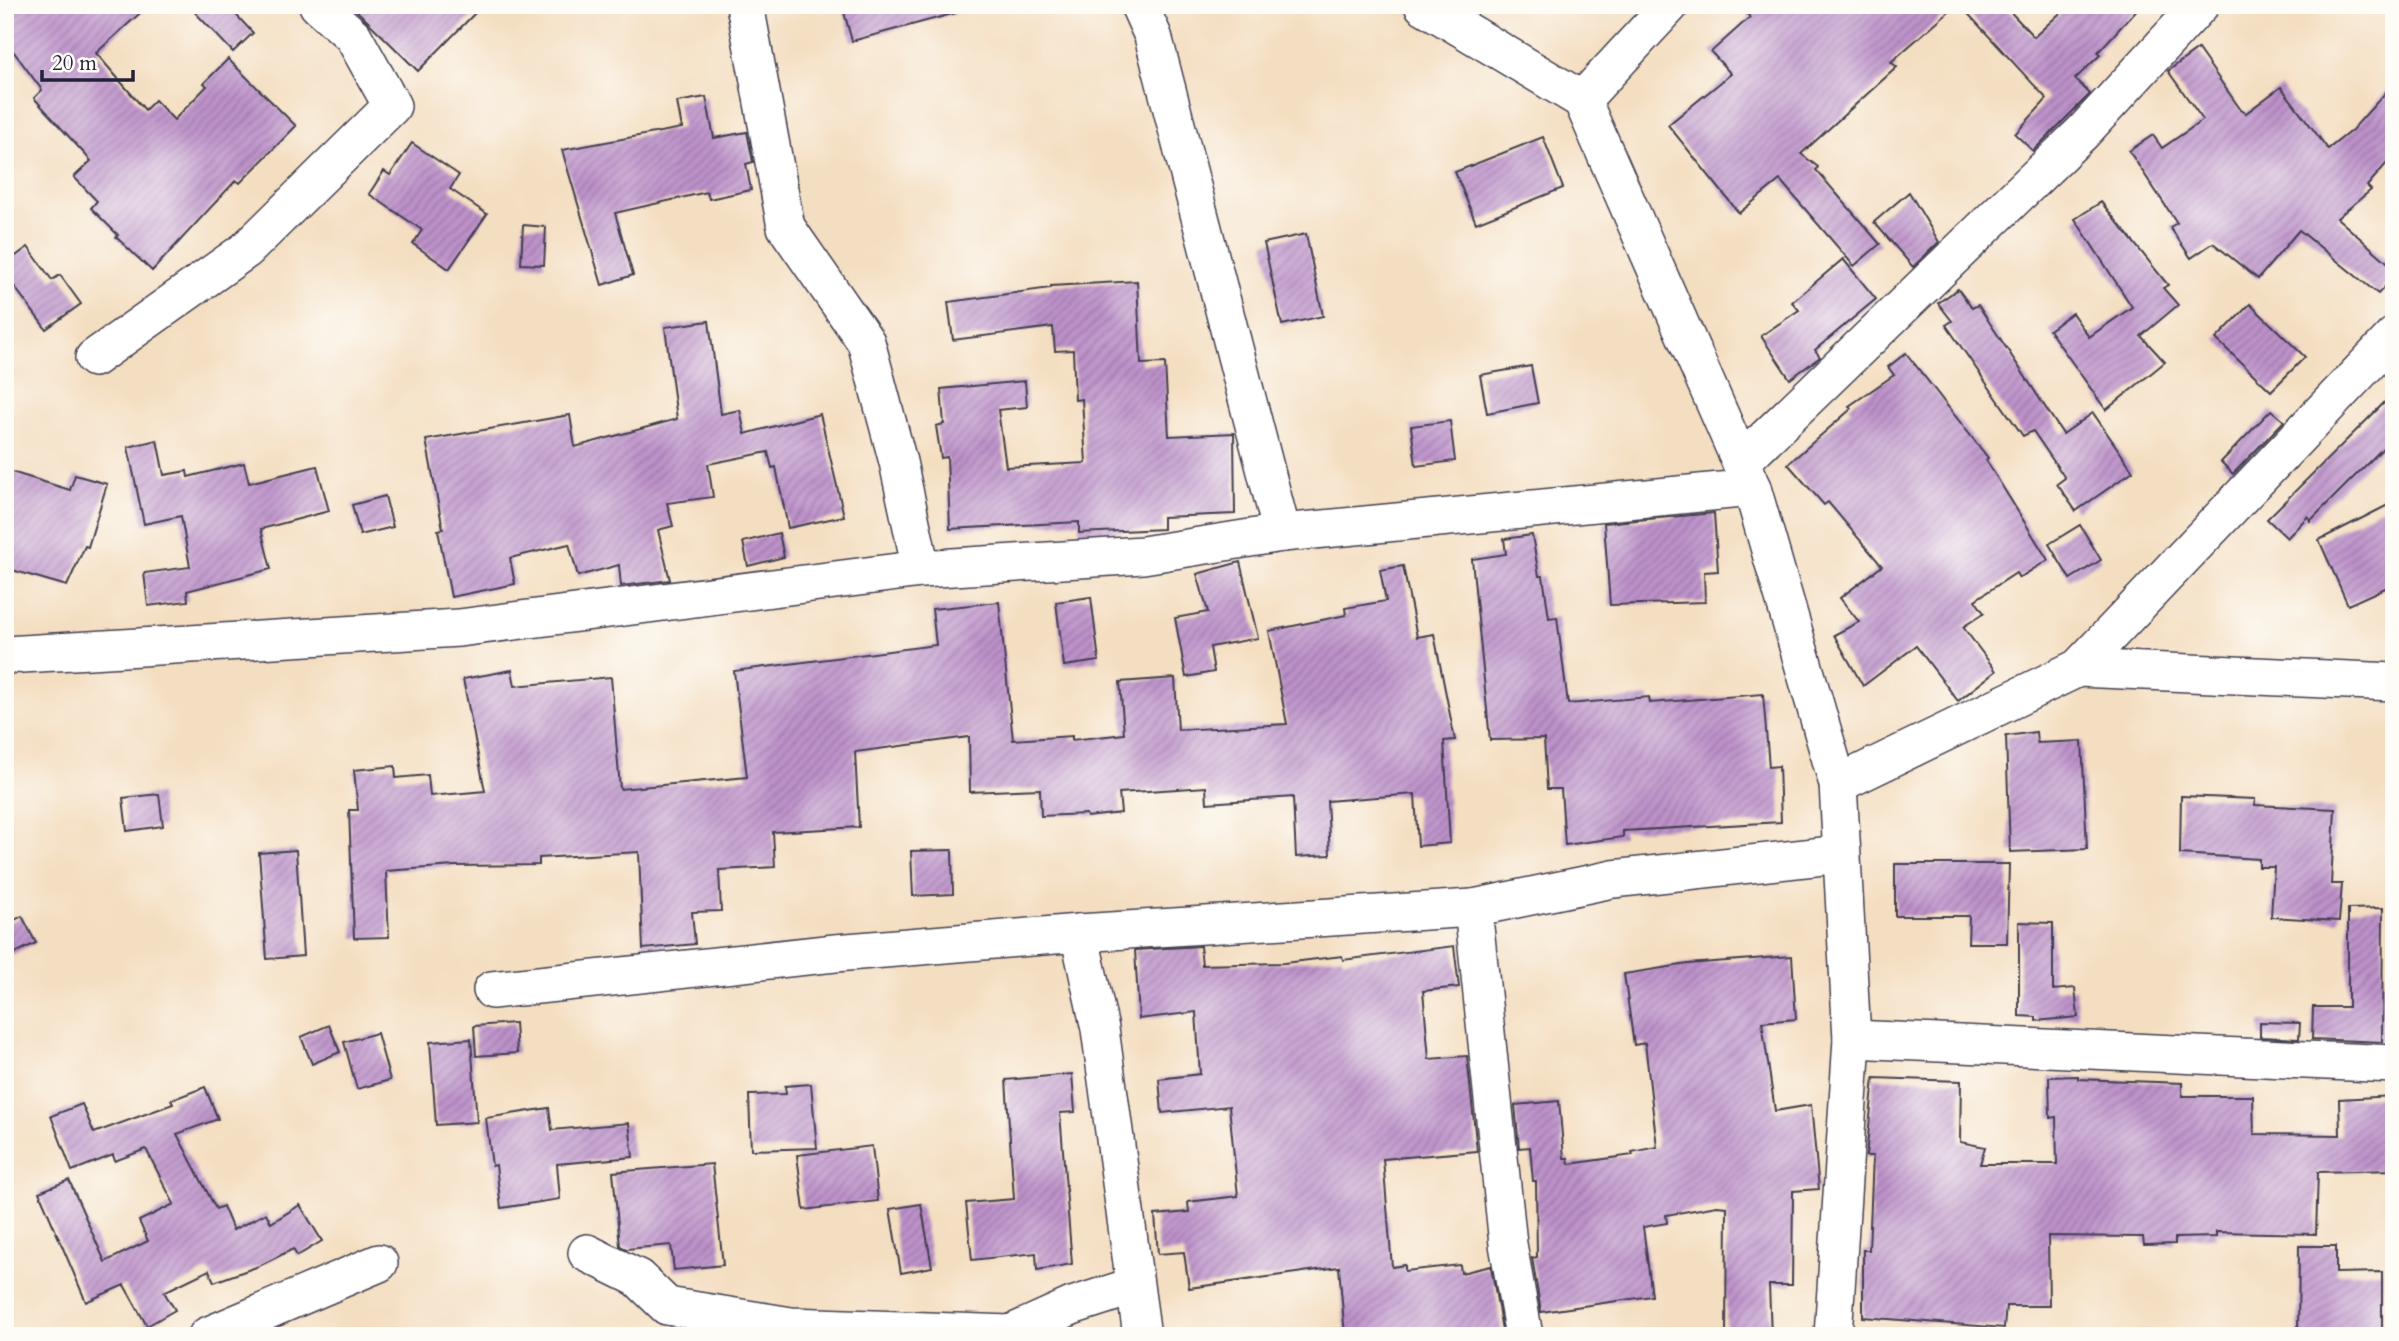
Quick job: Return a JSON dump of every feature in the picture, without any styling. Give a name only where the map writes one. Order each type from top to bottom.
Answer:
[{"type":"street","points":[[94,358],[246,250],[392,106],[353,36],[318,5]]},
{"type":"street","points":[[745,5],[786,227],[866,342],[898,462],[920,569]]},
{"type":"street","points":[[1139,5],[1153,36],[1282,533]]},
{"type":"street","points":[[1423,5],[1582,100],[1746,475],[1838,784],[1852,1040],[1833,1336]]},
{"type":"street","points":[[1582,100],[1671,5]]},
{"type":"street","points":[[5,654],[458,628],[920,569],[1143,555],[1282,533],[1746,475],[2083,132],[2200,5]]},
{"type":"street","points":[[1838,784],[2078,668],[2394,336]]},
{"type":"street","points":[[2078,668],[2394,682]]},
{"type":"street","points":[[492,990],[835,953],[1079,933],[1473,908],[1613,879],[1841,854]]},
{"type":"street","points":[[1473,908],[1508,1244],[1524,1336]]},
{"type":"street","points":[[1079,933],[1100,1030],[1142,1336]]},
{"type":"street","points":[[1852,1040],[2394,1064]]},
{"type":"street","points":[[587,1253],[638,1278],[666,1321],[1010,1335],[1072,1306],[1134,1286]]},
{"type":"street","points":[[207,1336],[379,1263]]},
{"type":"building","points":[[5,5],[149,5],[96,53],[145,110],[155,100],[174,120],[207,86],[204,83],[228,59],[296,126],[240,183],[236,180],[152,271],[116,237],[118,235],[91,208],[97,201],[74,177],[91,161],[34,98],[42,90],[5,40]]},
{"type":"building","points":[[188,5],[227,5],[253,33],[233,52]]},
{"type":"building","points":[[351,5],[483,5],[418,71]]},
{"type":"building","points":[[842,5],[955,5],[956,13],[852,41]]},
{"type":"building","points":[[1738,5],[1956,5],[1891,62],[1897,67],[1801,154],[1818,167],[1816,170],[1880,244],[1854,266],[1780,180],[1739,213],[1668,125],[1731,74],[1711,52],[1750,17]]},
{"type":"building","points":[[1960,5],[2004,5],[2034,37],[2069,5],[2141,5],[2098,52],[2100,55],[2075,79],[2090,94],[2033,151],[2015,134],[2047,99]]},
{"type":"building","points":[[2198,49],[2241,110],[2246,113],[2281,87],[2328,149],[2352,130],[2394,83],[2394,155],[2367,186],[2371,190],[2337,218],[2394,268],[2394,277],[2378,294],[2299,230],[2258,279],[2213,243],[2191,258],[2170,227],[2177,223],[2129,151],[2153,135],[2162,148],[2203,120],[2168,71]]},
{"type":"building","points":[[706,97],[714,138],[747,132],[753,162],[746,164],[751,190],[709,199],[707,192],[615,213],[633,275],[602,285],[562,150],[682,128],[677,102]]},
{"type":"building","points":[[1543,137],[1563,188],[1476,223],[1455,172]]},
{"type":"building","points":[[412,143],[459,175],[450,189],[487,214],[449,269],[413,244],[422,230],[369,194],[384,171],[390,175]]},
{"type":"building","points":[[1909,192],[1939,242],[1913,267],[1874,222]]},
{"type":"building","points":[[2101,202],[2168,285],[2163,288],[2178,305],[2141,336],[2165,362],[2106,410],[2049,330],[2072,313],[2089,337],[2132,307],[2075,219]]},
{"type":"building","points":[[523,225],[546,227],[544,265],[521,264]]},
{"type":"building","points":[[1306,234],[1323,316],[1282,325],[1264,243]]},
{"type":"building","points":[[28,247],[52,280],[60,275],[81,304],[46,329],[5,274],[5,264]]},
{"type":"building","points":[[1843,259],[1876,299],[1815,350],[1820,357],[1790,379],[1761,336],[1799,310],[1792,302]]},
{"type":"building","points":[[1137,281],[1141,364],[1165,363],[1169,436],[1234,433],[1235,514],[1163,517],[1163,529],[1079,533],[1079,522],[950,529],[947,457],[941,458],[936,426],[944,424],[941,389],[1025,381],[1027,407],[998,410],[1006,467],[1086,463],[1082,399],[1075,400],[1073,350],[1055,351],[1053,327],[953,340],[948,302],[1051,286]]},
{"type":"building","points":[[1958,289],[1972,308],[1978,305],[2063,434],[2093,413],[2133,471],[2076,511],[2057,484],[2065,478],[2033,431],[2023,436],[1946,325],[1952,321],[1938,303]]},
{"type":"building","points":[[2250,304],[2305,357],[2271,391],[2216,339]]},
{"type":"building","points":[[709,321],[721,414],[740,410],[745,434],[820,414],[844,516],[788,528],[776,467],[772,468],[768,452],[708,464],[713,497],[667,503],[673,526],[658,530],[670,580],[621,586],[619,565],[578,576],[569,544],[510,558],[515,584],[451,597],[438,530],[443,529],[426,440],[570,415],[575,447],[677,419],[665,327]]},
{"type":"building","points":[[1906,353],[1988,458],[1986,460],[2048,560],[2019,578],[2016,573],[1975,600],[1984,613],[1963,627],[1996,671],[1958,701],[1916,646],[1863,686],[1834,635],[1859,622],[1840,598],[1882,566],[1828,502],[1824,505],[1788,464],[1851,409],[1849,406],[1894,375],[1888,367]]},
{"type":"building","points":[[1531,366],[1538,403],[1487,413],[1480,375]]},
{"type":"building","points":[[2394,393],[2394,437],[2310,521],[2308,516],[2287,538],[2267,519]]},
{"type":"building","points":[[2271,410],[2284,421],[2233,474],[2221,462]]},
{"type":"building","points":[[1450,421],[1455,461],[1416,466],[1411,426]]},
{"type":"building","points":[[157,440],[164,475],[187,471],[188,477],[244,463],[249,483],[317,466],[329,511],[261,529],[271,569],[187,591],[188,601],[148,606],[144,573],[190,567],[181,516],[144,524],[128,447]]},
{"type":"building","points":[[5,470],[70,490],[75,475],[107,484],[88,547],[85,546],[67,586],[5,568]]},
{"type":"building","points":[[385,496],[393,527],[360,535],[352,505]]},
{"type":"building","points":[[2394,502],[2394,584],[2348,605],[2319,540]]},
{"type":"building","points":[[1714,513],[1718,571],[1704,572],[1705,602],[1610,605],[1604,523]]},
{"type":"building","points":[[2080,525],[2101,560],[2070,579],[2049,544]]},
{"type":"building","points":[[779,533],[784,557],[748,566],[743,542]]},
{"type":"building","points":[[1532,535],[1539,576],[1543,576],[1549,618],[1557,617],[1568,704],[1649,697],[1650,703],[1763,694],[1769,767],[1779,766],[1781,822],[1623,831],[1623,837],[1565,845],[1561,789],[1547,789],[1544,739],[1490,740],[1472,559],[1506,554],[1504,539]]},
{"type":"building","points":[[1240,562],[1258,638],[1210,647],[1214,672],[1186,677],[1175,618],[1208,612],[1197,574]]},
{"type":"building","points":[[1403,566],[1417,637],[1434,634],[1455,740],[1444,741],[1450,843],[1418,846],[1415,794],[1327,801],[1330,855],[1296,857],[1293,797],[1207,803],[1206,787],[1119,793],[1121,813],[1087,817],[1086,814],[1041,816],[1040,789],[970,792],[969,737],[855,752],[859,827],[773,832],[775,867],[719,870],[721,911],[692,912],[695,944],[643,949],[639,852],[539,858],[539,865],[455,866],[386,871],[389,937],[354,938],[349,810],[358,810],[354,770],[395,766],[396,778],[428,775],[430,796],[485,791],[463,679],[512,670],[515,686],[611,677],[620,789],[747,777],[734,671],[936,645],[932,609],[999,602],[1013,740],[1072,736],[1072,740],[1124,734],[1120,682],[1175,678],[1178,730],[1287,724],[1269,631],[1346,615],[1345,608],[1386,601],[1380,570]]},
{"type":"building","points":[[1091,597],[1099,661],[1064,666],[1056,602]]},
{"type":"building","points":[[2036,732],[2037,743],[2082,741],[2087,849],[2010,852],[2006,736]]},
{"type":"building","points":[[159,794],[163,826],[127,831],[123,798]]},
{"type":"building","points":[[2181,796],[2255,799],[2255,805],[2335,809],[2331,884],[2342,884],[2339,921],[2271,917],[2274,867],[2259,867],[2259,859],[2180,854]]},
{"type":"building","points":[[296,850],[303,956],[267,959],[259,853]]},
{"type":"building","points":[[952,850],[953,894],[913,896],[911,851]]},
{"type":"building","points":[[1895,864],[2009,864],[2007,943],[1968,943],[1969,916],[1895,916]]},
{"type":"building","points":[[2383,908],[2382,1042],[2312,1039],[2313,1007],[2348,1007],[2348,909]]},
{"type":"building","points":[[22,916],[36,943],[5,958],[5,925]]},
{"type":"building","points":[[2019,922],[2053,923],[2053,990],[2075,988],[2078,1017],[2036,1021],[2036,1017],[2019,1016]]},
{"type":"building","points":[[1200,946],[1202,965],[1284,963],[1342,956],[1343,960],[1454,946],[1459,987],[1423,991],[1429,1059],[1467,1056],[1477,1151],[1383,1159],[1392,1267],[1405,1265],[1405,1271],[1460,1265],[1461,1273],[1491,1266],[1503,1336],[1345,1336],[1339,1267],[1189,1288],[1184,1252],[1158,1254],[1155,1215],[1189,1212],[1188,1202],[1238,1196],[1229,1106],[1162,1113],[1159,1079],[1200,1074],[1196,1012],[1139,1019],[1135,950]]},
{"type":"building","points":[[1792,956],[1796,1019],[1762,1022],[1775,1111],[1811,1105],[1819,1189],[1793,1191],[1792,1285],[1769,1285],[1771,1336],[1726,1336],[1727,1207],[1717,1206],[1666,1215],[1667,1223],[1643,1227],[1652,1296],[1541,1312],[1532,1258],[1537,1257],[1536,1181],[1533,1181],[1530,1147],[1519,1148],[1515,1105],[1559,1101],[1564,1158],[1568,1158],[1569,1164],[1633,1155],[1632,1152],[1657,1147],[1645,1043],[1634,1045],[1624,974],[1688,964]]},
{"type":"building","points":[[2260,1022],[2300,1023],[2299,1039],[2260,1037]]},
{"type":"building","points":[[515,1023],[517,1053],[476,1056],[474,1026]]},
{"type":"building","points":[[329,1025],[340,1052],[312,1064],[301,1037]]},
{"type":"building","points":[[377,1033],[390,1080],[357,1089],[344,1042]]},
{"type":"building","points":[[471,1039],[477,1122],[436,1125],[430,1042]]},
{"type":"building","points":[[1072,1074],[1075,1112],[1060,1113],[1072,1264],[1037,1270],[1036,1253],[972,1260],[966,1203],[1014,1199],[1006,1080]]},
{"type":"building","points":[[2078,1076],[2078,1079],[2182,1083],[2182,1096],[2253,1096],[2254,1134],[2340,1135],[2339,1099],[2394,1096],[2394,1170],[2318,1172],[2316,1234],[2216,1232],[2216,1237],[2175,1238],[2175,1244],[2144,1245],[2143,1237],[2048,1236],[2049,1306],[2006,1306],[2004,1328],[1863,1317],[1863,1250],[1869,1250],[1873,1156],[1866,1156],[1874,1078],[1961,1081],[1960,1142],[1985,1147],[1980,1164],[2057,1164],[2056,1117],[2050,1118],[2049,1077]]},
{"type":"building","points":[[811,1084],[817,1148],[751,1150],[749,1095],[786,1094],[785,1086]]},
{"type":"building","points":[[205,1087],[218,1119],[177,1134],[216,1209],[223,1206],[233,1230],[266,1213],[271,1223],[300,1205],[322,1241],[297,1256],[293,1249],[259,1266],[214,1282],[209,1270],[164,1292],[175,1310],[147,1326],[124,1285],[86,1302],[39,1192],[69,1180],[105,1262],[148,1241],[139,1221],[174,1204],[146,1149],[115,1161],[113,1155],[72,1171],[51,1116],[82,1104],[94,1133],[173,1104],[171,1100]]},
{"type":"building","points":[[549,1108],[552,1130],[629,1123],[633,1157],[557,1164],[560,1199],[501,1208],[496,1165],[492,1166],[486,1118]]},
{"type":"building","points":[[872,1146],[878,1201],[804,1210],[797,1155]]},
{"type":"building","points":[[712,1164],[723,1265],[674,1270],[671,1245],[626,1249],[620,1246],[613,1172]]},
{"type":"building","points":[[921,1204],[932,1267],[901,1273],[890,1209]]},
{"type":"building","points":[[2299,1246],[2336,1246],[2336,1273],[2382,1272],[2382,1336],[2298,1336]]}]
